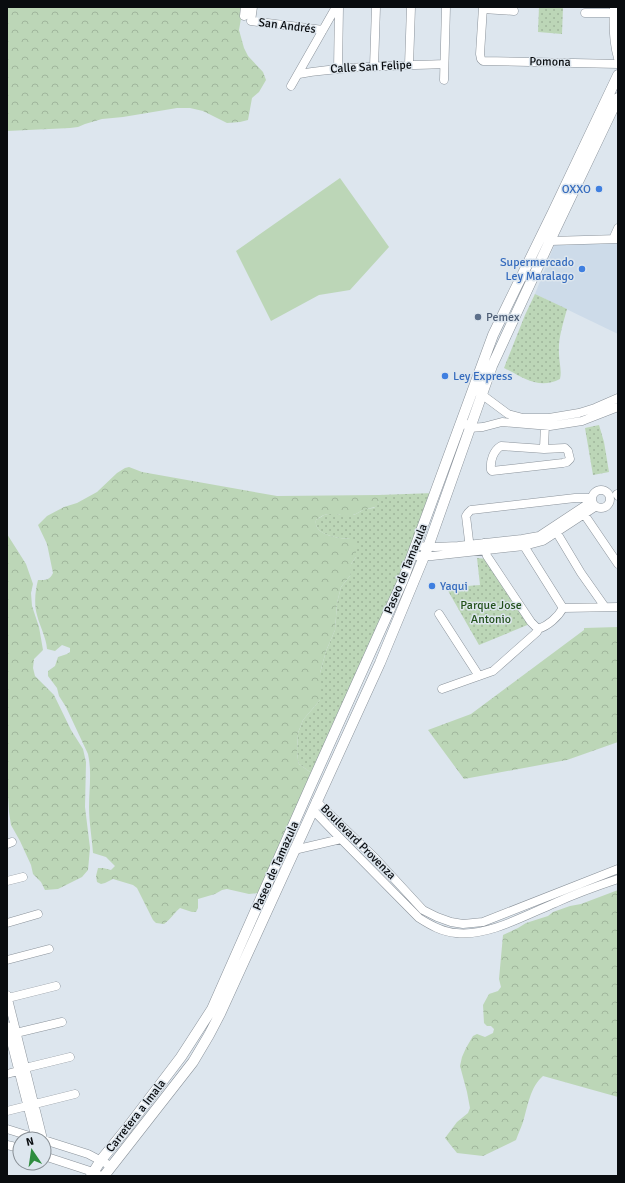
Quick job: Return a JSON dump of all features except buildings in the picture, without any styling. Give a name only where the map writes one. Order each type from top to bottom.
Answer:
[{"type":"main road","name":"Paseo de Tamazula","points":[[181,1057],[212,1009],[392,605],[415,551],[462,419],[492,366],[550,241],[558,214],[618,75]]},
{"type":"main road","name":"Paseo de Tamazula","points":[[193,1062],[210,1035],[220,1014],[380,663],[426,551],[470,428],[477,391],[490,344],[503,313],[558,214],[618,98]]},
{"type":"main road","points":[[501,344],[505,321],[503,313]]},
{"type":"main road","name":"Carretera a Imala","points":[[95,1175],[101,1160],[181,1057]]},
{"type":"main road","name":"Carretera a Imala","points":[[104,1176],[193,1062]]},
{"type":"street","points":[[245,7],[247,18]]},
{"type":"street","points":[[247,18],[253,7]]},
{"type":"street","points":[[291,86],[338,7]]},
{"type":"street","points":[[338,7],[338,69]]},
{"type":"street","points":[[374,66],[376,7]]},
{"type":"street","points":[[409,65],[411,7]]},
{"type":"street","points":[[444,80],[446,7]]},
{"type":"street","points":[[483,8],[514,10]]},
{"type":"street","name":"Pomona","points":[[483,8],[480,54],[482,60],[618,64]]},
{"type":"street","points":[[585,12],[614,10],[613,30],[618,58]]},
{"type":"street","name":"San Andrés","points":[[247,18],[324,30]]},
{"type":"street","name":"Calle San Felipe","points":[[299,74],[374,66],[444,64]]},
{"type":"street","points":[[550,241],[616,239],[618,228]]},
{"type":"street","points":[[477,391],[508,414],[523,421]]},
{"type":"street","points":[[597,411],[618,398]]},
{"type":"street","points":[[462,419],[470,428],[483,427],[502,422],[547,422],[580,417],[597,411],[618,407]]},
{"type":"street","points":[[502,422],[505,412]]},
{"type":"street","points":[[547,422],[547,449]]},
{"type":"street","points":[[501,446],[547,449],[565,448],[568,451],[570,459],[568,462],[563,463],[494,472],[491,470],[493,455],[501,446]]},
{"type":"street","points":[[470,548],[466,516],[471,510],[575,498],[593,502],[598,508],[604,508],[615,497],[606,491],[600,490],[594,493],[593,502],[584,514],[555,530]]},
{"type":"street","points":[[415,551],[523,543],[537,544],[593,502]]},
{"type":"street","points":[[584,514],[618,564]]},
{"type":"street","points":[[555,530],[581,573],[605,607]]},
{"type":"street","points":[[523,543],[563,608]]},
{"type":"street","points":[[484,547],[487,556],[531,622],[538,629]]},
{"type":"street","points":[[563,608],[618,607]]},
{"type":"street","points":[[442,689],[495,670],[537,632],[538,629],[547,625],[560,613],[563,608]]},
{"type":"street","points":[[439,614],[479,676]]},
{"type":"street","name":"Boulevard Provenza","points":[[314,805],[341,839],[419,918],[436,928],[456,933],[469,934],[482,932],[500,926],[539,905],[618,869]]},
{"type":"street","name":"Boulevard Provenza","points":[[314,805],[360,842],[423,910],[451,922],[463,924],[483,922],[618,879]]},
{"type":"street","name":"Boulevard Provenza","points":[[294,850],[341,839]]},
{"type":"street","points":[[7,881],[23,877]]},
{"type":"street","name":"Boulevard Provenza","points":[[391,891],[400,884]]},
{"type":"street","points":[[7,922],[38,914]]},
{"type":"street","points":[[7,960],[49,949]]},
{"type":"street","points":[[21,1070],[16,1033],[7,996],[56,986]]},
{"type":"street","points":[[16,1033],[62,1022]]},
{"type":"street","points":[[7,1026],[21,1070],[37,1131]]},
{"type":"street","points":[[7,1074],[70,1057]]},
{"type":"street","points":[[7,1111],[75,1094]]},
{"type":"street","points":[[52,1143],[88,1154],[111,1166]]},
{"type":"street","points":[[52,1159],[95,1175]]},
{"type":"shaded area","name":"Supermercado Ley Maralago","points":[[556,241],[618,243],[618,334],[535,294]]},
{"type":"green space","points":[[7,7],[243,7],[239,30],[244,48],[248,56],[263,72],[266,80],[259,92],[252,98],[248,120],[240,122],[227,123],[203,111],[190,108],[177,108],[102,119],[78,127],[7,131]]},
{"type":"green space","points":[[539,7],[563,7],[562,34],[538,32]]},
{"type":"green space","points":[[340,178],[389,247],[350,290],[319,295],[271,321],[236,251]]},
{"type":"green space","points":[[535,294],[567,309],[559,342],[560,379],[552,382],[538,383],[531,381],[504,368]]},
{"type":"green space","points":[[599,425],[604,442],[609,472],[593,475],[585,428]]},
{"type":"green space","points":[[129,467],[142,472],[277,496],[379,495],[379,503],[376,507],[363,510],[353,515],[327,514],[316,520],[316,526],[319,530],[330,536],[356,539],[356,557],[351,564],[352,568],[350,576],[341,587],[337,603],[335,630],[326,651],[320,673],[320,700],[303,720],[298,733],[297,751],[299,764],[310,772],[311,777],[258,893],[249,894],[227,889],[222,890],[215,894],[198,899],[198,908],[196,912],[180,908],[164,924],[156,923],[153,920],[137,888],[133,885],[113,879],[101,884],[97,882],[96,876],[98,868],[111,870],[115,866],[106,857],[93,853],[89,813],[90,774],[88,754],[66,707],[59,696],[57,688],[48,676],[48,671],[55,666],[58,657],[70,652],[70,648],[62,645],[55,651],[47,649],[35,607],[38,580],[47,579],[51,577],[53,573],[47,544],[38,525],[47,516],[64,507],[77,503],[97,492],[117,473]]},
{"type":"green space","points":[[434,493],[411,556],[311,777],[310,772],[299,764],[297,751],[298,733],[303,720],[320,700],[320,673],[326,651],[335,630],[337,603],[341,587],[350,576],[351,564],[356,557],[356,539],[330,536],[319,530],[316,526],[316,520],[324,515],[332,513],[354,515],[365,509],[374,508],[379,502],[379,495]]},
{"type":"green space","points":[[7,534],[26,564],[33,584],[31,593],[32,606],[39,627],[43,650],[34,659],[33,668],[35,676],[54,695],[71,730],[83,749],[86,762],[85,807],[90,848],[88,870],[82,877],[58,889],[45,890],[41,882],[33,874],[31,865],[11,825],[9,812],[7,780]]},
{"type":"green space","name":"Parque Jose Antonio","points":[[477,558],[487,559],[532,623],[479,645],[443,582],[467,586],[480,585]]},
{"type":"green space","points":[[618,627],[618,742],[567,760],[464,779],[428,730],[471,714],[584,630],[584,628]]},
{"type":"green space","points":[[618,890],[618,1097],[543,1076],[532,1091],[516,1140],[483,1156],[457,1153],[445,1138],[457,1122],[468,1113],[470,1108],[460,1066],[462,1057],[473,1036],[477,1034],[485,1037],[493,1033],[494,1029],[484,1023],[483,1005],[489,994],[498,991],[501,987],[499,979],[503,935],[526,923],[548,916],[553,912],[581,904]]},
{"type":"place","name":"OXXO","points":[[599,189]]},
{"type":"place","name":"Supermercado Ley Maralago","points":[[582,269]]},
{"type":"place","name":"Pemex","points":[[478,317]]},
{"type":"place","name":"Ley Express","points":[[445,376]]},
{"type":"place","name":"Yaqui","points":[[432,586]]}]
